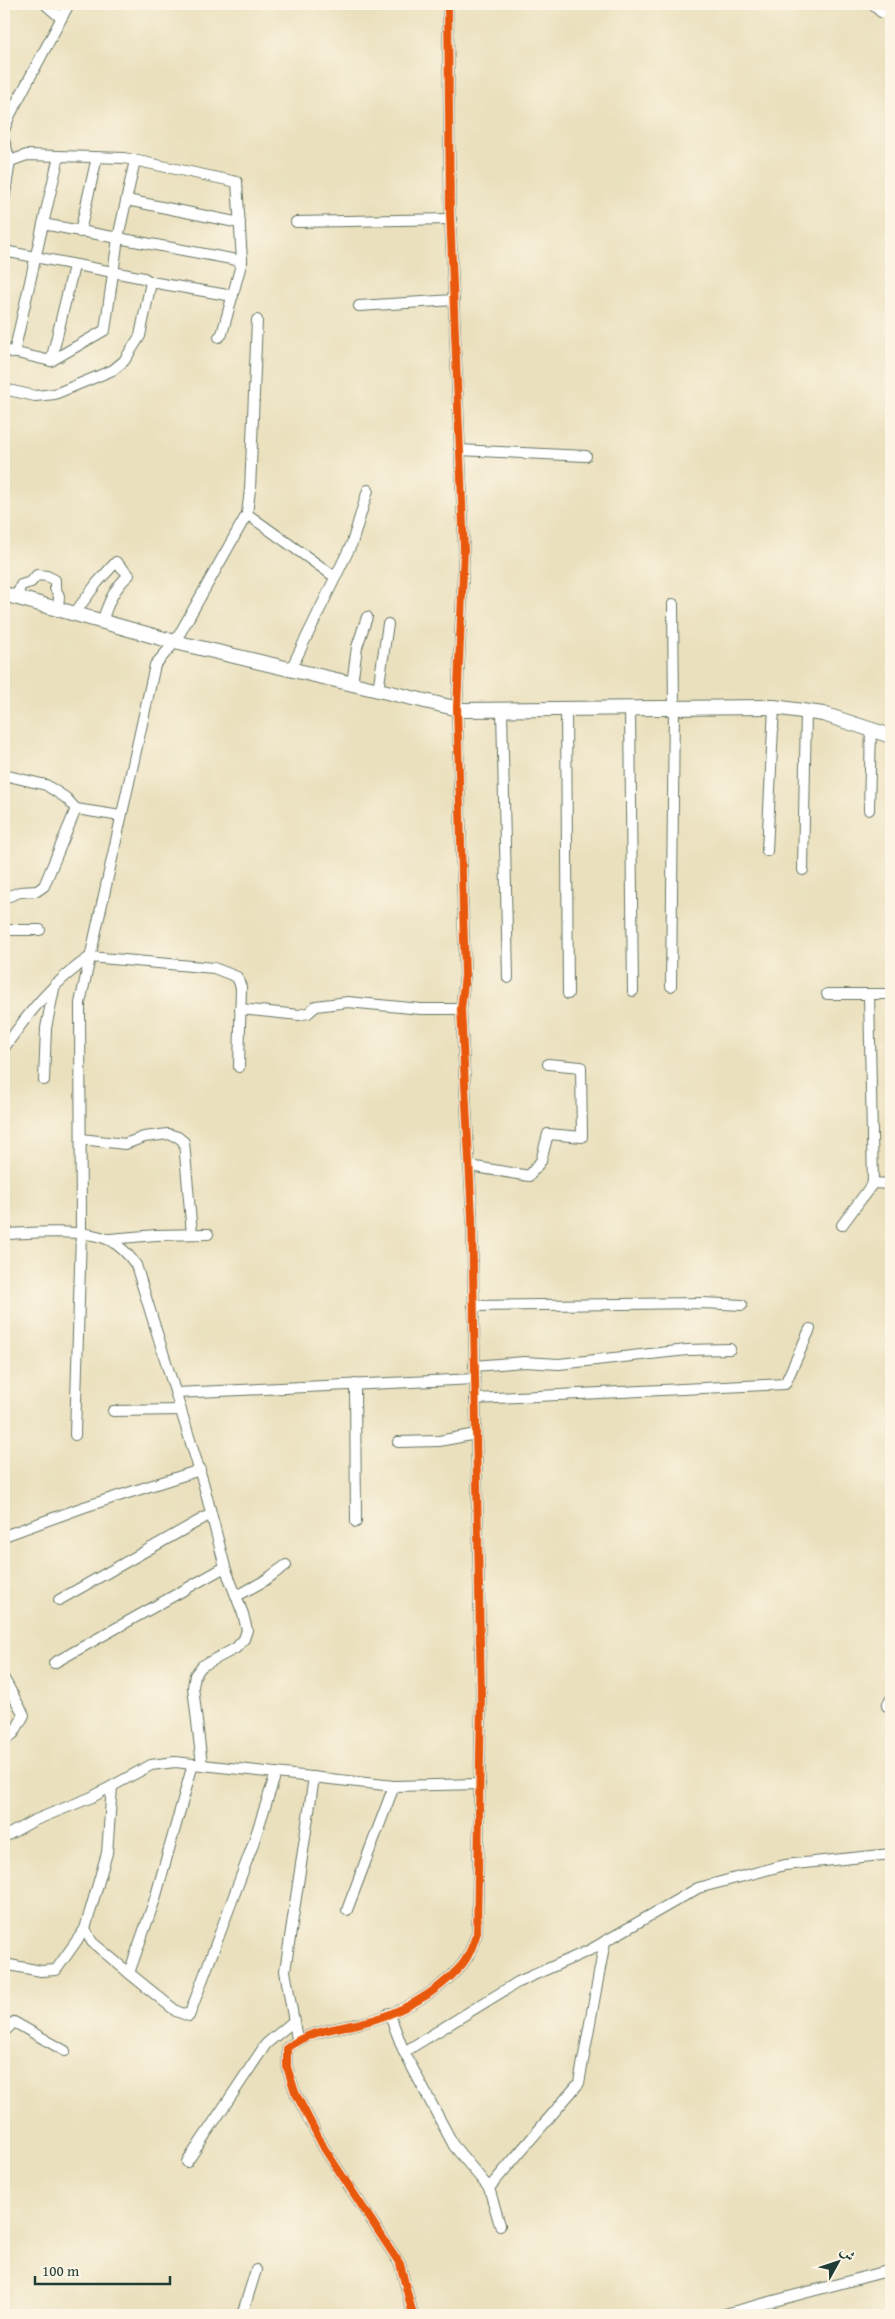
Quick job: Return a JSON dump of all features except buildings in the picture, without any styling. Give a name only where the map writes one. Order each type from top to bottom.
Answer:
[{"type":"street","points":[[45,4],[61,18]]},
{"type":"street","points":[[4,130],[10,115],[69,4]]},
{"type":"street","points":[[872,4],[881,12],[891,12]]},
{"type":"street","points":[[412,2315],[400,2264],[324,2148],[295,2092],[287,2067],[286,2048],[298,2039],[364,2022],[409,2005],[440,1986],[461,1966],[470,1952],[477,1933],[480,1695],[476,1434],[470,1166],[461,1009],[465,976],[457,708],[464,550],[451,219],[448,10]]},
{"type":"street","points":[[4,140],[10,161],[4,200]]},
{"type":"street","points":[[10,161],[27,155],[135,160],[237,182],[242,261],[222,334],[219,337]]},
{"type":"street","points":[[14,352],[60,156]]},
{"type":"street","points":[[80,232],[97,157]]},
{"type":"street","points":[[4,350],[51,361],[105,330],[118,238],[135,160]]},
{"type":"street","points":[[127,200],[240,223]]},
{"type":"street","points":[[296,222],[451,219]]},
{"type":"street","points":[[43,224],[242,261]]},
{"type":"street","points":[[4,252],[114,274],[144,278],[151,282],[233,296]]},
{"type":"street","points":[[51,361],[74,266]]},
{"type":"street","points":[[4,389],[35,396],[55,394],[113,370],[124,361],[140,336],[151,282]]},
{"type":"street","points":[[359,306],[454,300]]},
{"type":"street","points":[[74,1434],[81,1233],[80,1003],[155,665],[174,642],[247,514],[250,490],[256,320]]},
{"type":"street","points":[[459,450],[586,456]]},
{"type":"street","points":[[291,669],[352,543],[368,490]]},
{"type":"street","points":[[247,514],[335,577]]},
{"type":"street","points":[[74,614],[97,583],[116,562],[129,575],[120,583],[109,601],[102,622]]},
{"type":"street","points":[[10,596],[21,586],[31,582],[37,575],[47,576],[55,580],[54,588],[59,596],[58,610]]},
{"type":"street","points":[[10,596],[174,642],[457,708],[502,710],[774,708],[823,714],[891,736]]},
{"type":"street","points":[[671,986],[674,708],[673,604]]},
{"type":"street","points":[[352,684],[356,647],[367,617]]},
{"type":"street","points":[[378,690],[388,624]]},
{"type":"street","points":[[767,851],[774,708]]},
{"type":"street","points":[[566,709],[568,994]]},
{"type":"street","points":[[630,709],[633,990]]},
{"type":"street","points":[[502,710],[508,978]]},
{"type":"street","points":[[803,870],[806,712]]},
{"type":"street","points":[[869,810],[871,728]]},
{"type":"street","points":[[4,775],[46,785],[66,798],[76,809],[121,816]]},
{"type":"street","points":[[4,898],[20,892],[37,891],[44,886],[76,809]]},
{"type":"street","points":[[4,930],[40,930]]},
{"type":"street","points":[[4,1048],[30,1011],[55,983],[90,957],[214,968],[237,977],[241,987],[239,1067]]},
{"type":"street","points":[[44,1080],[46,1028],[55,983]]},
{"type":"street","points":[[827,994],[891,994]]},
{"type":"street","points":[[842,1225],[873,1182],[868,994]]},
{"type":"street","points":[[240,1009],[299,1014],[308,1013],[316,1006],[348,1002],[421,1009],[461,1009]]},
{"type":"street","points":[[470,1166],[529,1176],[541,1161],[548,1134],[582,1137],[582,1067],[548,1064]]},
{"type":"street","points":[[80,1139],[125,1144],[144,1137],[168,1134],[178,1137],[184,1142],[192,1234]]},
{"type":"street","points":[[873,1182],[891,1184]]},
{"type":"street","points":[[4,1234],[81,1233],[110,1239],[156,1235],[208,1234]]},
{"type":"street","points":[[110,1239],[125,1250],[136,1265],[200,1470],[225,1567],[237,1596],[247,1630],[244,1639],[236,1648],[202,1666],[195,1675],[193,1687],[197,1764],[156,1899],[128,1973]]},
{"type":"street","points":[[473,1306],[703,1303],[742,1305]]},
{"type":"street","points":[[475,1399],[785,1384],[810,1329]]},
{"type":"street","points":[[474,1366],[524,1362],[559,1364],[686,1350],[730,1349]]},
{"type":"street","points":[[176,1393],[475,1379]]},
{"type":"street","points":[[355,1384],[356,1522]]},
{"type":"street","points":[[113,1411],[181,1410]]},
{"type":"street","points":[[398,1442],[439,1441],[476,1434]]},
{"type":"street","points":[[4,1536],[84,1507],[200,1470]]},
{"type":"street","points":[[59,1600],[211,1514]]},
{"type":"street","points":[[237,1596],[264,1581],[286,1565]]},
{"type":"street","points":[[54,1664],[225,1567]]},
{"type":"street","points":[[4,1679],[7,1692],[24,1715],[14,1733],[4,1741]]},
{"type":"street","points":[[4,1837],[33,1821],[92,1797],[150,1765],[175,1762],[394,1786],[480,1784]]},
{"type":"street","points":[[85,1929],[92,1942],[128,1973],[176,2011],[189,2016],[252,1847],[276,1773]]},
{"type":"street","points":[[298,2039],[285,1971],[314,1777]]},
{"type":"street","points":[[347,1910],[394,1786]]},
{"type":"street","points":[[4,1964],[41,1971],[56,1970],[85,1929],[107,1853],[112,1787]]},
{"type":"street","points":[[404,2052],[518,1982],[605,1941],[698,1888],[785,1865],[891,1854]]},
{"type":"street","points":[[489,2188],[579,2083],[605,1941]]},
{"type":"street","points":[[389,2013],[404,2052],[454,2146],[489,2188],[500,2225]]},
{"type":"street","points":[[187,2162],[266,2044],[295,2020]]},
{"type":"street","points":[[4,2032],[14,2022],[65,2051]]},
{"type":"street","points":[[242,2315],[256,2270]]},
{"type":"street","points":[[721,2315],[756,2311],[891,2270]]},
{"type":"cycle path","points":[[413,2315],[400,2264],[324,2148],[295,2092],[287,2067],[287,2048],[313,2034],[388,2015],[415,2002],[439,1986],[460,1967],[468,1955],[477,1933],[481,1695],[472,1217],[461,1009],[465,975],[457,708],[464,550],[450,213],[448,10]]}]
